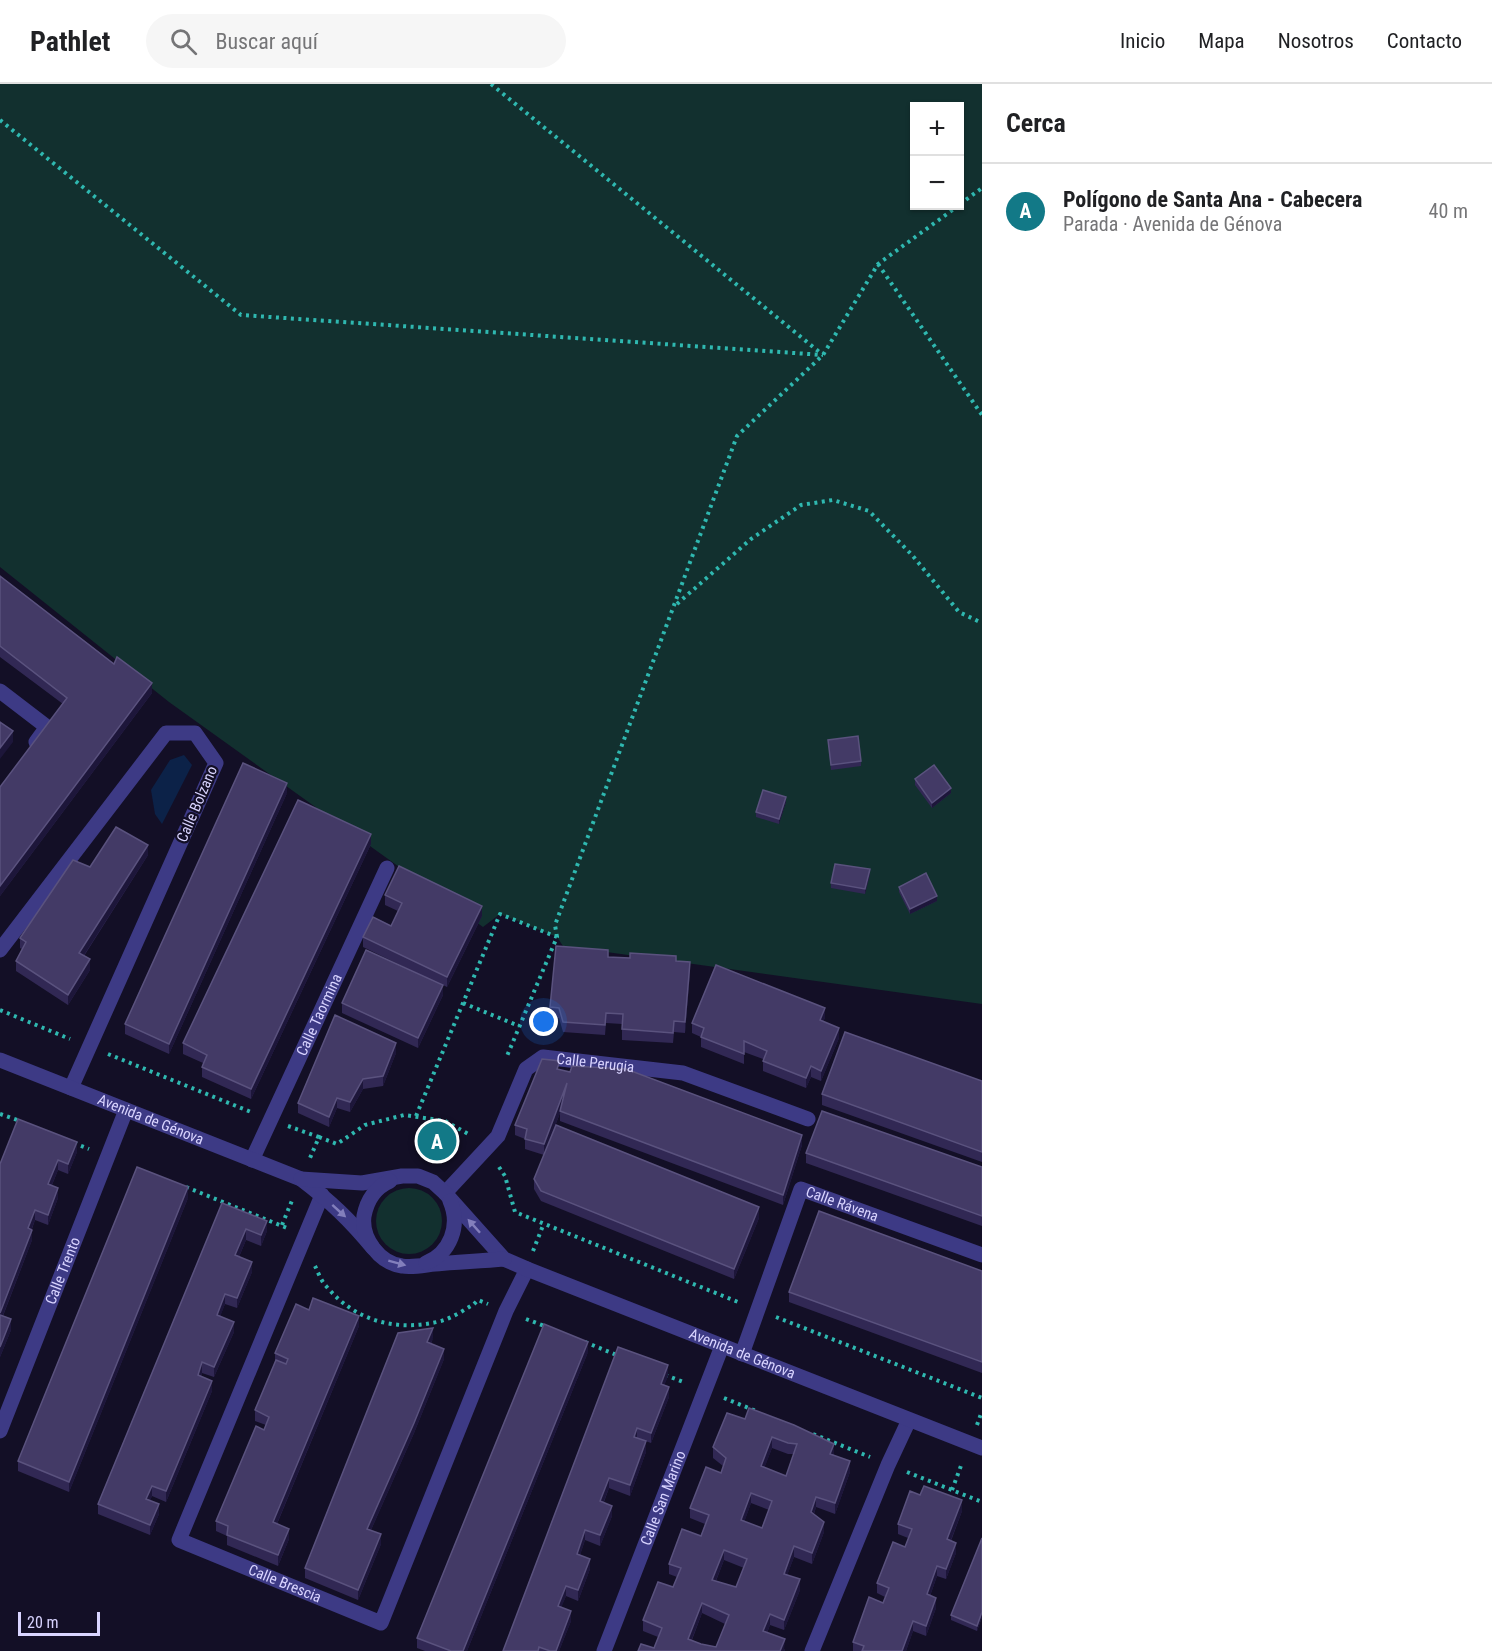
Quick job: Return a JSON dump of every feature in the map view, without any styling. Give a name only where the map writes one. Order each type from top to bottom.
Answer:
[{"type":"street","points":[[0,691],[47,727],[27,754]]},
{"type":"street","name":"Calle Bolzano","points":[[0,950],[166,733],[195,733],[216,763],[71,1088]]},
{"type":"street","name":"Calle Taormina","points":[[252,1160],[387,868]]},
{"type":"street","name":"Calle Perugia","points":[[445,1193],[498,1136],[526,1069],[543,1057],[683,1073],[808,1119]]},
{"type":"street","name":"Avenida de Génova","points":[[0,1060],[301,1179],[350,1221],[386,1260],[402,1266],[504,1259]]},
{"type":"street","name":"Calle Trento","points":[[0,1431],[126,1110]]},
{"type":"street","points":[[373,1248],[366,1234],[364,1219],[367,1204],[375,1191],[387,1182],[402,1176]]},
{"type":"street","name":"Avenida de Génova","points":[[301,1179],[362,1183],[402,1176],[418,1176],[433,1182],[445,1193],[504,1259],[982,1448]]},
{"type":"street","name":"Calle Rávena","points":[[742,1354],[801,1189],[982,1255]]},
{"type":"street","points":[[420,1265],[432,1260],[450,1242],[455,1216],[452,1204],[445,1193]]},
{"type":"street","name":"Calle Brescia","points":[[322,1195],[179,1540],[381,1623],[506,1311],[527,1269]]},
{"type":"street","name":"Calle San Marino","points":[[604,1651],[722,1346]]},
{"type":"street","points":[[812,1651],[888,1465],[909,1420]]},
{"type":"path","points":[[491,84],[823,355]]},
{"type":"path","points":[[0,120],[241,315],[823,355]]},
{"type":"path","points":[[964,201],[982,188]]},
{"type":"path","points":[[507,1057],[557,937],[555,925],[737,436],[823,355],[878,264],[952,210]]},
{"type":"path","points":[[878,264],[982,415]]},
{"type":"path","points":[[674,606],[751,539],[801,506],[833,500],[868,511],[912,555],[959,612],[982,623]]},
{"type":"path","points":[[416,1117],[500,914],[557,937]]},
{"type":"path","points":[[463,1003],[519,1026]]},
{"type":"path","points":[[0,1010],[271,1120],[337,1144],[365,1125],[404,1115],[445,1121],[479,1141],[505,1176],[515,1212]]},
{"type":"path","points":[[0,1114],[21,1122]]},
{"type":"path","points":[[181,1185],[282,1226],[319,1137]]},
{"type":"path","points":[[63,1139],[108,1156]]},
{"type":"path","points":[[527,1269],[543,1223]]},
{"type":"path","points":[[305,1234],[308,1252],[325,1285],[350,1309],[378,1322],[409,1326],[443,1321],[478,1300],[550,1329]]},
{"type":"path","points":[[584,1342],[628,1360]]},
{"type":"path","points":[[661,1373],[759,1412]]},
{"type":"path","points":[[813,1434],[982,1502]]},
{"type":"green space","points":[[0,84],[982,84],[982,1004],[563,946],[557,937],[500,914],[483,927],[169,702],[0,567]]},
{"type":"green space","points":[[409,1188],[421,1191],[432,1198],[439,1209],[442,1221],[439,1233],[432,1244],[421,1251],[409,1254],[397,1251],[386,1244],[379,1233],[376,1221],[379,1209],[386,1198],[397,1191]]},
{"type":"water","points":[[184,755],[192,765],[162,824],[155,814],[151,790],[170,760]]},
{"type":"building","points":[[0,576],[114,664],[117,657],[152,683],[0,886],[0,787],[67,698],[0,646]]},
{"type":"building","points":[[0,722],[13,731],[0,748]]},
{"type":"building","points":[[858,736],[861,761],[831,765],[828,740]]},
{"type":"building","points":[[243,763],[287,783],[169,1044],[125,1024]]},
{"type":"building","points":[[934,765],[951,788],[932,803],[915,779]]},
{"type":"building","points":[[763,790],[786,797],[779,819],[756,812]]},
{"type":"building","points":[[298,800],[371,834],[251,1089],[202,1067],[207,1055],[183,1043]]},
{"type":"building","points":[[116,827],[148,845],[79,953],[90,959],[68,995],[16,961],[26,942],[20,938],[73,860],[90,867]]},
{"type":"building","points":[[835,864],[870,869],[865,889],[831,883]]},
{"type":"building","points":[[399,866],[482,906],[447,977],[363,937],[373,917],[391,926],[402,903],[385,895]]},
{"type":"building","points":[[926,873],[937,896],[910,909],[899,887]]},
{"type":"building","points":[[556,946],[608,950],[608,957],[630,958],[630,953],[676,956],[676,961],[690,962],[685,1022],[674,1021],[673,1033],[622,1029],[623,1014],[606,1013],[605,1025],[563,1022],[559,1008],[550,1007]]},
{"type":"building","points":[[366,950],[443,985],[418,1038],[342,1003]]},
{"type":"building","points":[[716,965],[825,1008],[820,1020],[839,1028],[821,1071],[811,1066],[806,1078],[763,1061],[767,1051],[744,1041],[744,1054],[701,1037],[704,1028],[692,1023]]},
{"type":"building","points":[[335,1015],[396,1043],[383,1076],[363,1079],[350,1102],[337,1098],[329,1117],[298,1103]]},
{"type":"building","points":[[845,1032],[982,1081],[982,1152],[822,1094]]},
{"type":"building","points":[[542,1059],[560,1061],[557,1069],[570,1072],[572,1066],[626,1069],[802,1135],[783,1195],[560,1111],[567,1083],[544,1144],[525,1139],[527,1129],[515,1125]]},
{"type":"building","points":[[822,1111],[982,1167],[982,1216],[806,1153]]},
{"type":"building","points":[[18,1119],[77,1142],[68,1164],[58,1160],[48,1184],[58,1188],[48,1215],[35,1210],[28,1228],[32,1230],[0,1313],[0,1164]]},
{"type":"building","points":[[556,1125],[759,1207],[734,1269],[541,1191],[534,1179]]},
{"type":"building","points":[[137,1167],[188,1187],[69,1482],[18,1461]]},
{"type":"building","points":[[222,1203],[267,1221],[261,1235],[246,1229],[235,1255],[252,1262],[237,1298],[225,1294],[217,1315],[234,1322],[214,1367],[202,1362],[198,1375],[212,1381],[166,1491],[152,1486],[146,1499],[159,1504],[150,1525],[98,1504]]},
{"type":"building","points":[[819,1211],[982,1271],[982,1362],[789,1292]]},
{"type":"building","points":[[313,1298],[359,1316],[273,1522],[289,1529],[278,1555],[227,1535],[228,1526],[216,1521],[256,1426],[264,1430],[269,1417],[255,1410],[276,1360],[286,1364],[288,1359],[275,1353],[296,1304],[309,1310]]},
{"type":"building","points":[[0,1315],[11,1319],[0,1347]]},
{"type":"building","points":[[544,1324],[588,1342],[463,1651],[451,1651],[417,1638]]},
{"type":"building","points":[[433,1328],[427,1342],[444,1349],[367,1529],[381,1534],[358,1590],[305,1568],[398,1333]]},
{"type":"building","points":[[618,1347],[668,1365],[661,1384],[669,1387],[651,1433],[637,1428],[634,1437],[646,1441],[630,1485],[609,1478],[600,1501],[612,1506],[600,1535],[585,1530],[577,1554],[590,1559],[578,1590],[566,1586],[558,1606],[571,1611],[556,1651],[539,1647],[538,1651],[503,1651]]},
{"type":"building","points":[[749,1408],[794,1425],[834,1444],[830,1454],[850,1461],[835,1503],[816,1497],[811,1512],[824,1522],[812,1553],[794,1546],[784,1574],[800,1579],[784,1620],[770,1614],[763,1631],[785,1639],[780,1651],[638,1651],[641,1644],[654,1648],[662,1628],[643,1620],[658,1582],[673,1587],[681,1568],[669,1564],[682,1529],[701,1536],[709,1515],[690,1508],[706,1467],[721,1473],[726,1458],[713,1447],[727,1413],[745,1419]],"holes":[[[772,1437],[797,1444],[786,1476],[761,1466]],[[751,1493],[772,1501],[762,1528],[741,1520]],[[724,1550],[747,1559],[736,1587],[712,1580]],[[702,1603],[729,1615],[716,1647],[688,1639]]]},
{"type":"building","points":[[924,1486],[962,1500],[947,1539],[956,1543],[946,1569],[937,1566],[927,1594],[936,1598],[926,1626],[913,1621],[902,1651],[862,1651],[864,1646],[853,1642],[869,1597],[883,1603],[889,1588],[877,1583],[893,1542],[905,1547],[912,1529],[898,1524],[910,1491],[920,1495]]},
{"type":"building","points":[[982,1538],[982,1612],[977,1626],[951,1615]]},
{"type":"place","name":"Polígono de Santa Ana - Cabecera","points":[[437,1141]]}]
